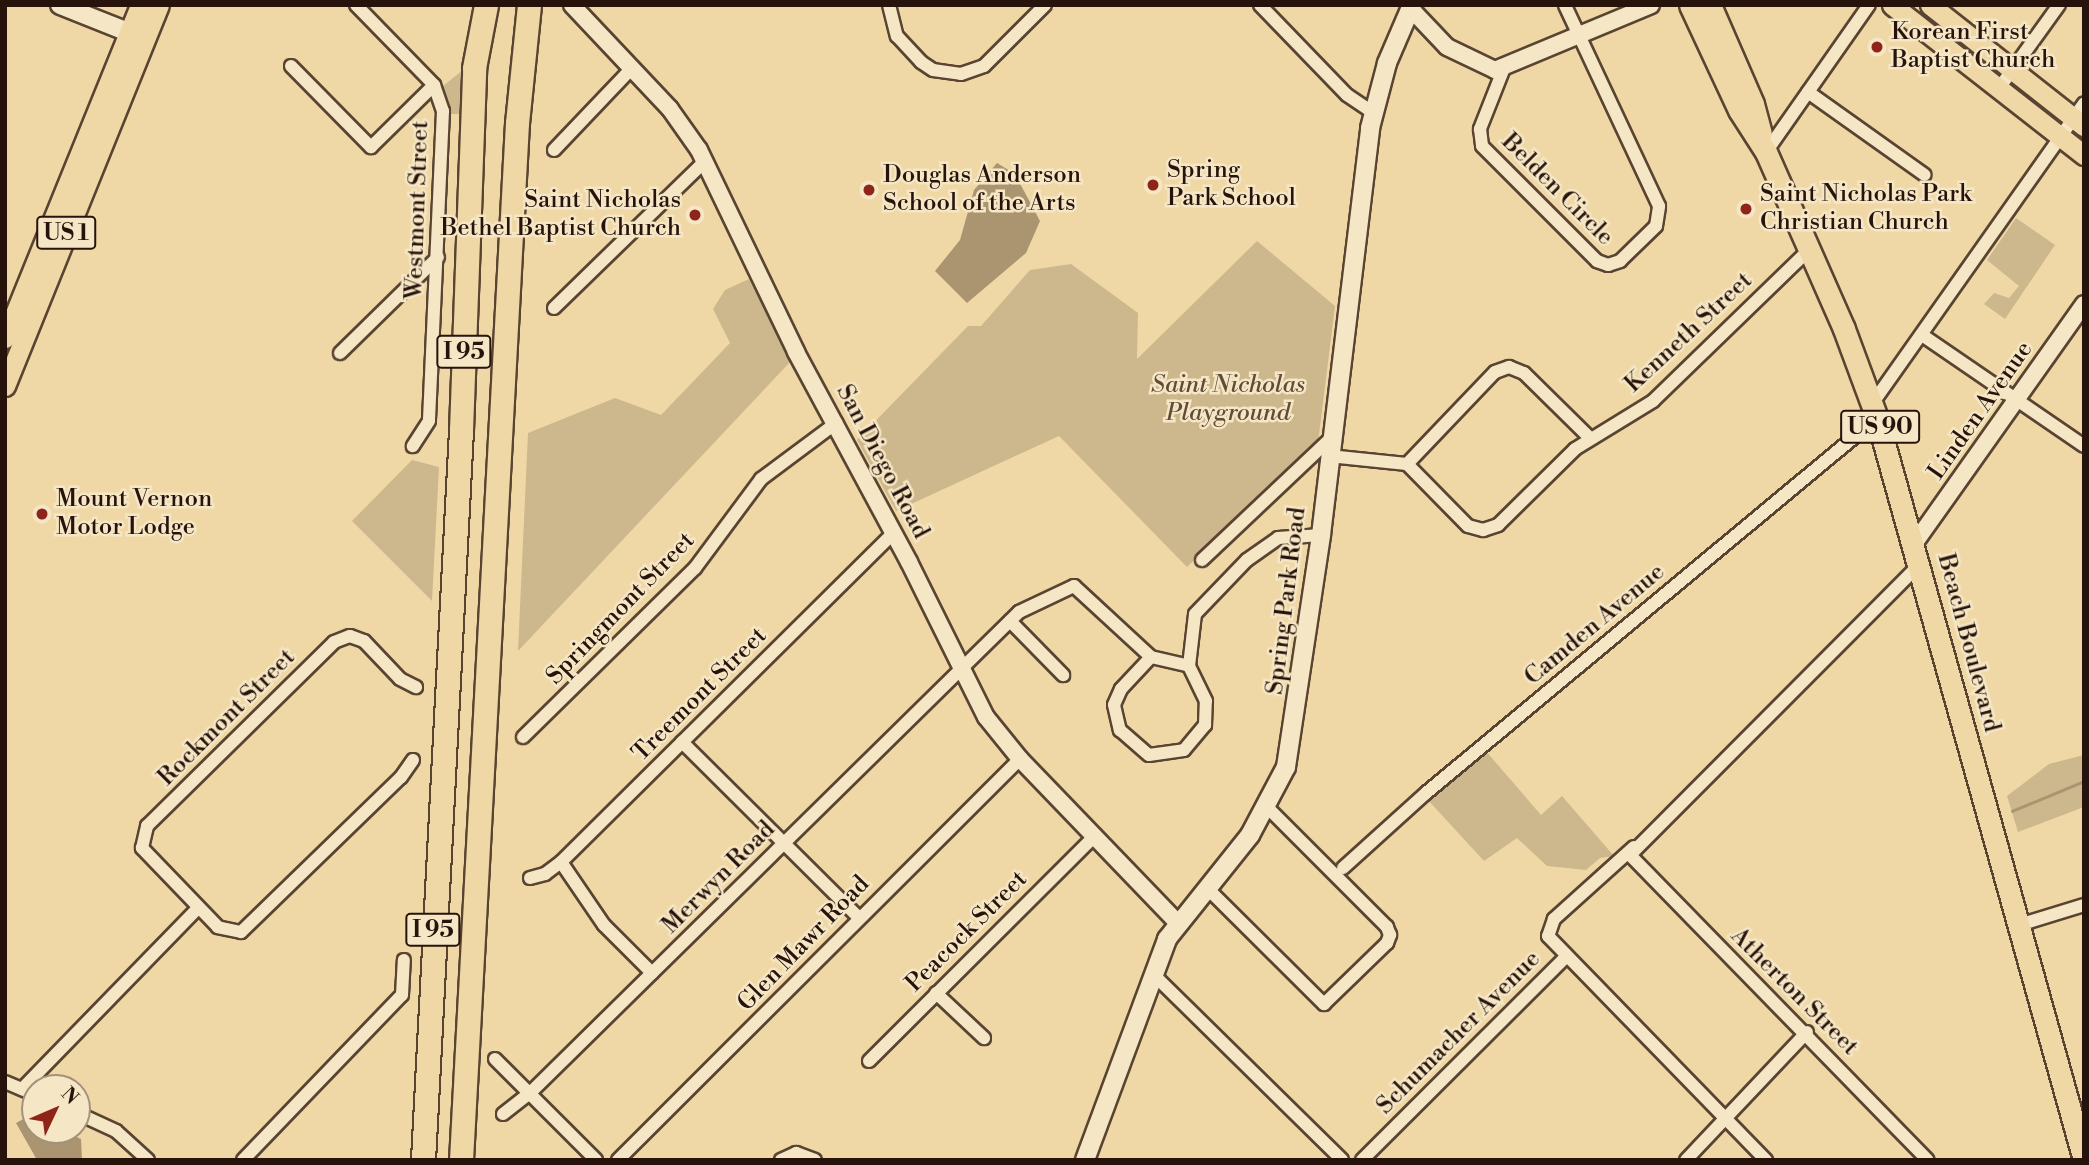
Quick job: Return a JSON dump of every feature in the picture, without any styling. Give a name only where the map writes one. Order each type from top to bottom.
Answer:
[{"type":"highway","name":"I 95","points":[[423,1160],[462,417],[474,68],[486,5]]},
{"type":"highway","name":"Beach Boulevard","points":[[1690,5],[1739,110],[1766,152],[1810,249],[1875,411],[2020,926],[2080,1157]]},
{"type":"highway","name":"Beach Boulevard","points":[[1710,5],[1753,104],[1766,152]]},
{"type":"highway","name":"I 95","points":[[461,1160],[517,123],[528,12]]},
{"type":"main road","points":[[60,5],[138,36]]},
{"type":"main road","name":"US 1","points":[[138,36],[140,5]]},
{"type":"main road","name":"US 1","points":[[5,386],[10,360],[70,199],[138,36],[159,5]]},
{"type":"main road","points":[[1892,5],[2084,155]]},
{"type":"main road","points":[[1930,5],[2013,69],[2080,115]]},
{"type":"main road","name":"Spring Park Road","points":[[1085,1160],[1153,974],[1177,922],[1207,888],[1267,807],[1292,746],[1373,113],[1387,63],[1410,7]]},
{"type":"main road","name":"US 1","points":[[5,338],[70,199]]},
{"type":"street","name":"Westmont Street","points":[[356,5],[434,85],[444,130],[429,421],[413,446]]},
{"type":"street","name":"San Diego Road","points":[[572,5],[682,123],[705,162],[737,233],[894,532],[986,717],[1020,759],[1177,922]]},
{"type":"street","points":[[889,5],[892,27],[908,50],[933,70],[973,72],[995,57],[1045,5]]},
{"type":"street","points":[[1260,5],[1348,95],[1373,113]]},
{"type":"street","points":[[1565,5],[1580,37]]},
{"type":"street","points":[[1410,7],[1455,53],[1495,70],[1580,37],[1651,5]]},
{"type":"street","points":[[1766,152],[1869,5]]},
{"type":"street","points":[[2000,87],[2059,5]]},
{"type":"street","name":"Belden Circle","points":[[1504,68],[1479,129],[1482,146],[1597,261],[1608,265],[1620,261],[1656,226],[1660,213],[1580,37]]},
{"type":"street","points":[[291,66],[371,147],[434,85]]},
{"type":"street","points":[[554,150],[632,68]]},
{"type":"street","points":[[1808,92],[1925,175]]},
{"type":"street","name":"Camden Avenue","points":[[1343,868],[1426,793],[1875,411],[1922,335],[2060,136],[2080,115]]},
{"type":"street","points":[[554,308],[705,162]]},
{"type":"street","name":"Kenneth Street","points":[[1407,464],[1468,526],[1490,529],[1590,438],[1653,401],[1810,249]]},
{"type":"street","points":[[340,353],[438,257]]},
{"type":"street","name":"Linden Avenue","points":[[1914,544],[2084,304]]},
{"type":"street","points":[[1922,335],[2084,446]]},
{"type":"street","points":[[1202,560],[1330,447],[1407,464],[1495,372],[1509,367],[1524,373],[1590,438]]},
{"type":"street","name":"Springmont Street","points":[[523,737],[695,569],[769,472],[836,423]]},
{"type":"street","name":"Treemont Street","points":[[530,878],[545,874],[561,862],[894,532]]},
{"type":"street","points":[[1189,666],[1151,657],[1121,689],[1114,705],[1120,730],[1149,755],[1184,750],[1205,725],[1206,701],[1189,666],[1189,634],[1195,614],[1258,550],[1278,538],[1321,535]]},
{"type":"street","name":"Schumacher Avenue","points":[[1362,1160],[1566,957],[1548,936],[1549,925],[1632,851],[1919,565]]},
{"type":"street","name":"Merwyn Road","points":[[503,1114],[530,1093],[1010,621],[1070,585],[1151,657]]},
{"type":"street","points":[[1010,621],[1063,675]]},
{"type":"street","name":"Rockmont Street","points":[[198,908],[146,857],[141,839],[147,826],[324,652],[350,636],[364,641],[400,679],[416,687]]},
{"type":"street","points":[[682,742],[859,917]]},
{"type":"street","name":"Glen Mawr Road","points":[[618,1160],[1020,759]]},
{"type":"street","points":[[37,1074],[198,908],[225,932],[241,932],[401,777],[413,760]]},
{"type":"street","points":[[1207,888],[1324,1004],[1387,943],[1390,935],[1387,927],[1267,807]]},
{"type":"street","name":"Peacock Street","points":[[869,1061],[1096,835]]},
{"type":"street","name":"Atherton Street","points":[[1632,851],[1928,1160]]},
{"type":"street","points":[[561,862],[604,925],[652,974]]},
{"type":"street","points":[[2020,926],[2084,905]]},
{"type":"street","points":[[1566,957],[1766,1160]]},
{"type":"street","points":[[243,1160],[402,995],[404,960]]},
{"type":"street","points":[[1153,974],[1342,1160]]},
{"type":"street","points":[[936,993],[984,1038]]},
{"type":"street","points":[[1686,1160],[1807,1032]]},
{"type":"street","points":[[495,1059],[596,1160]]},
{"type":"street","points":[[91,1119],[116,1131],[149,1160]]},
{"type":"street","points":[[780,1160],[796,1153],[815,1160]]},
{"type":"green space","points":[[463,70],[461,114],[449,114],[443,86]]},
{"type":"green space","points":[[2016,218],[2055,245],[2005,319],[1984,304],[1994,293],[2009,298],[2019,286],[1987,260]]},
{"type":"green space","name":"Saint Nicholas Playground","points":[[1257,241],[1335,306],[1318,443],[1187,567],[1059,436],[896,511],[857,440],[968,326],[981,326],[1030,270],[1071,264],[1138,313],[1137,359]]},
{"type":"green space","points":[[749,279],[791,361],[518,651],[528,433],[615,398],[661,415],[730,343],[713,309],[725,290]]},
{"type":"green space","points":[[412,460],[439,467],[432,601],[352,521]]},
{"type":"green space","points":[[1485,750],[1541,815],[1562,796],[1614,856],[1600,858],[1586,870],[1547,866],[1517,838],[1484,861],[1427,799]]},
{"type":"green space","points":[[2084,755],[2084,807],[2018,832],[2007,796],[2049,764]]},
{"type":"shaded area","points":[[997,163],[1015,174],[1040,221],[1026,253],[967,303],[935,271],[960,240],[974,190]]},
{"type":"shaded area","points":[[28,1144],[81,1144],[82,1160],[37,1160]]},
{"type":"waterway","points":[[2012,811],[2084,781]]},
{"type":"place","name":"Korean First Baptist Church","points":[[1877,47]]},
{"type":"place","name":"Spring Park School","points":[[1153,185]]},
{"type":"place","name":"Douglas Anderson School of the Arts","points":[[869,190]]},
{"type":"place","name":"Saint Nicholas Park Christian Church","points":[[1746,209]]},
{"type":"place","name":"Saint Nicholas Bethel Baptist Church","points":[[695,215]]},
{"type":"place","name":"Mount Vernon Motor Lodge","points":[[42,514]]}]
